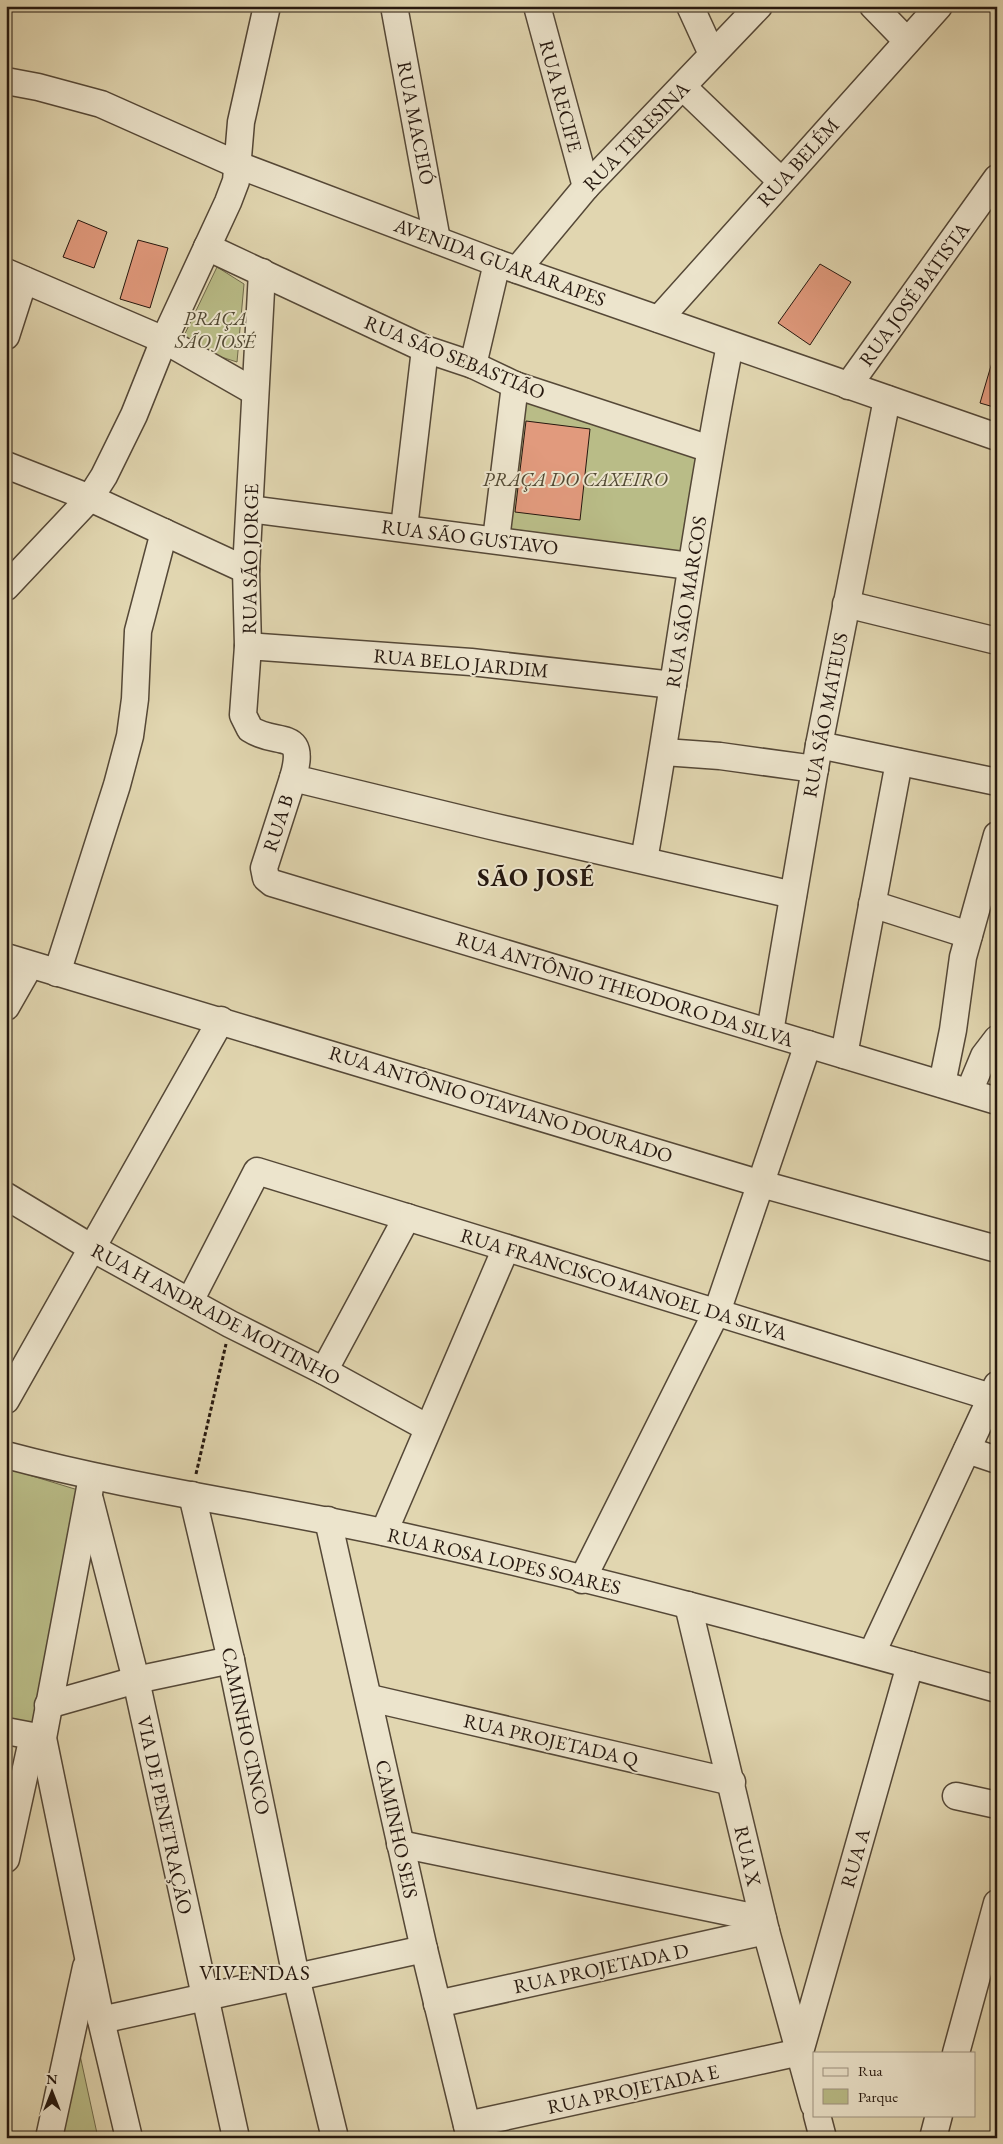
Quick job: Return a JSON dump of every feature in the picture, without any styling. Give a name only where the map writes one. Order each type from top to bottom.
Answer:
[{"type":"street","points":[[6,587],[90,498],[104,476],[134,415],[164,340],[236,181],[241,122],[267,6]]},
{"type":"street","name":"RUA MACEIÓ","points":[[394,6],[438,240]]},
{"type":"street","name":"RUA RECIFE","points":[[536,6],[586,187]]},
{"type":"street","points":[[690,6],[712,54]]},
{"type":"street","name":"RUA TERESINA","points":[[507,266],[683,87],[759,6]]},
{"type":"street","points":[[873,6],[907,41]]},
{"type":"street","name":"RUA BELÉM","points":[[659,319],[939,6]]},
{"type":"street","name":"AVENIDA GUARARAPES","points":[[6,81],[38,87],[101,104],[238,165],[507,266],[997,437]]},
{"type":"street","points":[[683,87],[782,181]]},
{"type":"street","name":"RUA JOSÉ BATISTA","points":[[848,386],[997,178]]},
{"type":"street","name":"RUA SÃO SEBASTIÃO","points":[[207,247],[425,349],[473,365],[516,385],[710,449]]},
{"type":"street","points":[[473,365],[507,266]]},
{"type":"street","name":"RUA SÃO JORGE","points":[[262,272],[254,392],[246,570],[248,646],[243,715],[245,723],[254,732],[289,741],[296,748],[297,763],[293,778]]},
{"type":"street","points":[[6,336],[15,276],[164,340],[254,392]]},
{"type":"street","name":"RUA SÃO MARCOS","points":[[644,860],[664,752],[690,566],[730,345]]},
{"type":"street","points":[[404,528],[425,349]]},
{"type":"street","points":[[496,540],[516,385]]},
{"type":"street","name":"RUA SÃO MATEUS","points":[[770,1032],[817,757],[887,399]]},
{"type":"street","points":[[6,465],[90,498],[246,570]]},
{"type":"street","name":"RUA SÃO GUSTAVO","points":[[250,509],[690,566]]},
{"type":"street","points":[[57,973],[117,785],[130,736],[135,699],[138,631],[164,532]]},
{"type":"street","points":[[846,604],[997,641]]},
{"type":"street","name":"RUA BELO JARDIM","points":[[248,646],[471,662],[673,685]]},
{"type":"street","points":[[664,752],[720,756],[817,757],[899,762],[997,782]]},
{"type":"street","points":[[844,1055],[899,762]]},
{"type":"street","points":[[293,778],[491,826],[793,895]]},
{"type":"street","name":"RUA B","points":[[264,868],[293,778]]},
{"type":"street","points":[[942,1084],[953,1030],[963,957],[995,847]]},
{"type":"street","name":"RUA ANTÔNIO THEODORO DA SILVA","points":[[264,868],[266,878],[272,883],[997,1101]]},
{"type":"street","points":[[872,904],[970,935]]},
{"type":"street","points":[[6,1007],[18,961]]},
{"type":"street","name":"RUA ANTÔNIO OTAVIANO DOURADO","points":[[18,961],[221,1020],[761,1183],[997,1249]]},
{"type":"street","points":[[6,1400],[221,1020]]},
{"type":"street","points":[[969,1092],[984,1056],[997,1039]]},
{"type":"street","points":[[582,1580],[716,1312],[808,1044]]},
{"type":"street","name":"RUA FRANCISCO MANOEL DA SILVA","points":[[190,1301],[257,1171],[716,1312],[994,1391]]},
{"type":"street","name":"RUA H ANDRADE MOITINHO","points":[[6,1196],[92,1248],[230,1324],[324,1371],[428,1428]]},
{"type":"street","points":[[324,1371],[407,1217]]},
{"type":"street","points":[[384,1532],[506,1248]]},
{"type":"street","points":[[872,1654],[994,1391]]},
{"type":"street","points":[[967,1450],[997,1460]]},
{"type":"street","name":"RUA ROSA LOPES SOARES","points":[[6,1455],[90,1485],[192,1494],[384,1532],[688,1605],[997,1688]]},
{"type":"street","points":[[6,1859],[48,1704],[90,1485]]},
{"type":"street","name":"VIA DE PENETRAÇÃO","points":[[90,1485],[136,1680],[203,1996],[236,2138]]},
{"type":"street","name":"CAMINHO CINCO","points":[[192,1494],[231,1660],[296,1977],[335,2138]]},
{"type":"street","name":"CAMINHO SEIS","points":[[328,1520],[370,1698],[424,1949],[468,2131]]},
{"type":"street","name":"RUA X","points":[[688,1605],[732,1782],[764,1925],[813,2101]]},
{"type":"street","points":[[48,1704],[136,1680],[231,1660]]},
{"type":"street","name":"RUA A","points":[[800,2052],[910,1665]]},
{"type":"street","name":"RUA PROJETADA Q","points":[[370,1698],[732,1782]]},
{"type":"street","points":[[6,1731],[38,1737]]},
{"type":"street","points":[[38,1737],[129,2138]]},
{"type":"street","points":[[956,1796],[997,1805]]},
{"type":"street","points":[[400,1844],[764,1925]]},
{"type":"street","points":[[956,2052],[997,1903]]},
{"type":"street","name":"RUA PROJETADA D","points":[[437,2004],[764,1925]]},
{"type":"street","points":[[101,2020],[203,1996],[424,1949]]},
{"type":"street","points":[[49,2138],[88,1958]]},
{"type":"street","name":"RUA PROJETADA E","points":[[468,2131],[800,2052]]},
{"type":"street","points":[[817,2116],[823,2138]]},
{"type":"street","points":[[933,2138],[940,2116]]},
{"type":"path","points":[[192,1494],[230,1324]]},
{"type":"green space","name":"PRAÇA SÃO JOSÉ","points":[[217,267],[244,284],[237,362],[180,344]]},
{"type":"green space","name":"PRAÇA DO CAXEIRO","points":[[519,390],[706,451],[688,562],[500,536]]},
{"type":"green space","points":[[6,1468],[78,1490],[34,1723],[6,1717]]},
{"type":"green space","points":[[73,2023],[98,2138],[54,2138]]},
{"type":"building","points":[[78,220],[107,232],[94,268],[63,257]]},
{"type":"building","points":[[138,240],[168,248],[150,308],[120,299]]},
{"type":"building","points":[[820,264],[851,282],[810,345],[778,323]]},
{"type":"building","points":[[993,359],[997,360],[997,408],[980,403]]},
{"type":"building","points":[[526,421],[590,429],[580,520],[515,512]]},
{"type":"district","name":"SÃO JOSÉ","points":[[536,877]]},
{"type":"district","name":"VIVENDAS","points":[[255,1972]]}]
